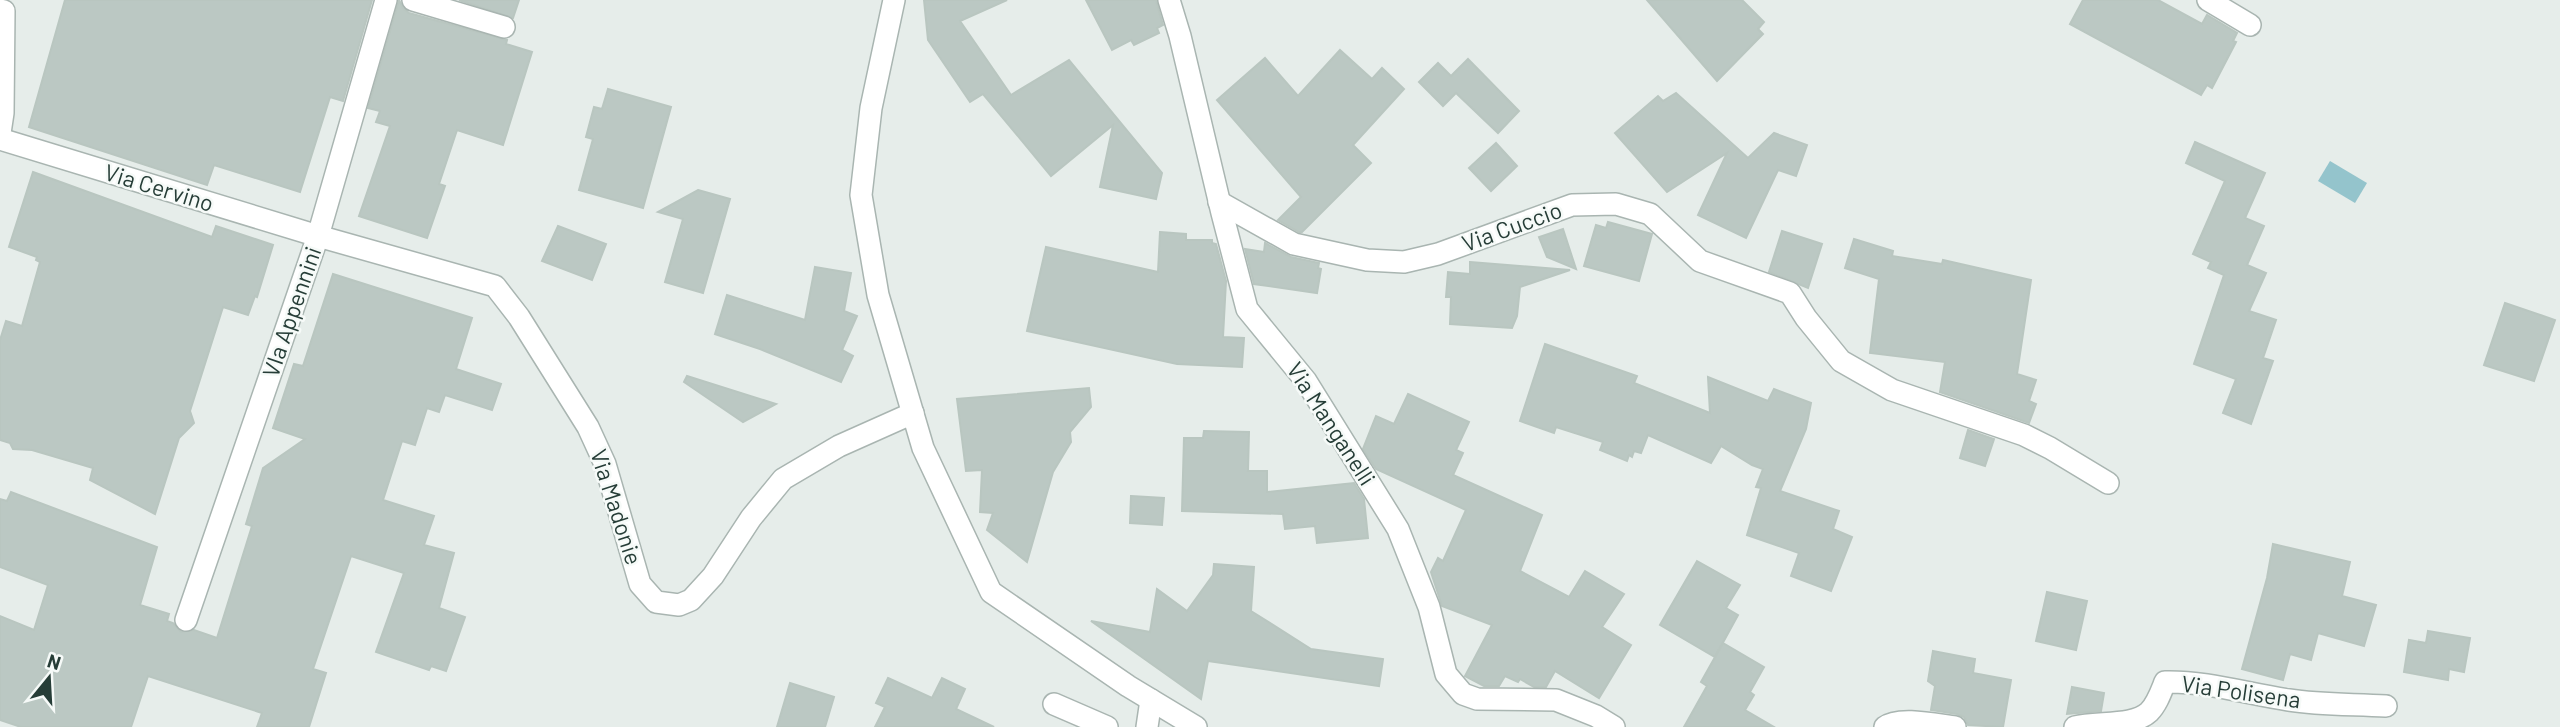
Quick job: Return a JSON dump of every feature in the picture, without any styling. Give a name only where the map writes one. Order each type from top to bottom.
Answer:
[{"type":"street","name":"VIa Appennini","points":[[186,620],[318,236],[386,0]]},
{"type":"street","points":[[412,0],[505,27]]},
{"type":"street","points":[[894,0],[871,108],[861,195],[878,295],[923,448],[991,592],[1151,700],[1196,727]]},
{"type":"street","name":"Via Manganelli","points":[[1169,0],[1247,309],[1306,381],[1398,530],[1429,607],[1446,674],[1463,694],[1477,699],[1556,700],[1596,716],[1614,727]]},
{"type":"street","points":[[2208,0],[2250,25]]},
{"type":"street","points":[[0,10],[4,11],[3,113],[0,133]]},
{"type":"street","name":"Via Cervino","points":[[0,139],[318,236]]},
{"type":"street","name":"Via Cuccio","points":[[1219,202],[1294,244],[1367,260],[1404,262],[1438,254],[1572,205],[1616,204],[1650,214],[1700,261],[1790,293],[1806,318],[1841,361],[1892,390],[2024,435],[2108,483]]},
{"type":"street","name":"Via Madonie","points":[[318,236],[495,286],[519,317],[588,427],[605,464],[640,584],[656,602],[679,605],[691,600],[713,576],[751,518],[783,479],[839,446],[913,413]]},
{"type":"street","name":"Via Polisena","points":[[2074,727],[2090,723],[2117,725],[2143,718],[2153,706],[2165,682],[2188,681],[2253,691],[2289,700],[2386,706]]},
{"type":"street","points":[[1147,727],[1151,700]]},
{"type":"street","points":[[1054,704],[1107,727]]},
{"type":"street","points":[[1885,727],[1890,723],[1919,722],[1955,727]]},
{"type":"water","points":[[2330,161],[2367,183],[2355,203],[2318,181]]},
{"type":"building","points":[[65,0],[372,0],[343,101],[330,97],[300,192],[214,165],[207,185],[29,127]]},
{"type":"building","points":[[399,0],[409,13],[507,40],[506,44],[532,52],[503,145],[457,130],[439,184],[445,186],[427,238],[359,216],[390,126],[376,122],[380,111],[368,108]]},
{"type":"building","points":[[459,0],[519,0],[513,18]]},
{"type":"building","points":[[924,0],[1007,0],[960,21],[1011,95],[1069,60],[1162,173],[1156,199],[1100,187],[1113,125],[1051,176],[983,94],[970,102],[928,40]]},
{"type":"building","points":[[1086,0],[1156,0],[1163,25],[1157,28],[1159,33],[1134,45],[1131,40],[1112,50]]},
{"type":"building","points":[[1647,0],[1742,0],[1764,22],[1758,29],[1763,34],[1717,81]]},
{"type":"building","points":[[2083,0],[2158,0],[2202,24],[2207,15],[2237,33],[2233,41],[2236,42],[2212,88],[2207,85],[2201,95],[2070,24]]},
{"type":"building","points":[[1340,50],[1372,79],[1382,68],[1404,89],[1353,145],[1371,163],[1299,232],[1278,220],[1301,197],[1217,100],[1265,58],[1298,96]]},
{"type":"building","points":[[1468,59],[1519,111],[1498,133],[1456,93],[1443,106],[1419,82],[1438,63],[1451,76]]},
{"type":"building","points":[[608,89],[671,107],[643,208],[579,190],[593,139],[586,137],[594,107],[602,109]]},
{"type":"building","points":[[1676,93],[1748,158],[1774,133],[1807,145],[1796,176],[1778,170],[1746,238],[1698,215],[1727,153],[1667,192],[1615,133],[1658,96],[1663,101]]},
{"type":"building","points":[[2195,142],[2265,173],[2245,218],[2264,226],[2247,265],[2266,273],[2249,311],[2276,320],[2263,358],[2273,361],[2251,424],[2223,413],[2236,379],[2194,364],[2224,275],[2208,268],[2211,262],[2193,254],[2225,181],[2186,163]]},
{"type":"building","points":[[1496,143],[1517,166],[1491,191],[1469,168]]},
{"type":"building","points":[[33,172],[212,237],[216,226],[273,245],[257,297],[255,296],[248,315],[223,307],[190,411],[194,423],[179,438],[155,514],[90,480],[93,468],[32,450],[13,449],[10,443],[0,440],[0,340],[6,321],[22,326],[40,262],[36,260],[37,257],[9,247]]},
{"type":"building","points":[[698,190],[730,199],[703,293],[665,282],[683,219],[658,212]]},
{"type":"building","points":[[1608,222],[1652,234],[1639,281],[1584,266],[1596,225],[1606,228]]},
{"type":"building","points":[[558,226],[606,244],[592,280],[542,261]]},
{"type":"building","points":[[1563,229],[1576,269],[1547,257],[1539,237]]},
{"type":"building","points":[[1782,231],[1822,244],[1808,288],[1769,272]]},
{"type":"building","points":[[1160,232],[1186,234],[1186,240],[1212,240],[1212,243],[1216,244],[1226,281],[1223,337],[1244,338],[1242,367],[1177,364],[1027,331],[1046,247],[1158,272]]},
{"type":"building","points":[[1854,239],[1893,251],[1892,256],[1942,264],[1943,260],[2031,280],[2017,374],[2036,380],[2029,401],[2036,404],[2029,423],[1940,392],[1945,362],[1870,353],[1879,279],[1845,268]]},
{"type":"building","points":[[1265,243],[1291,257],[1319,263],[1318,268],[1321,269],[1317,293],[1254,284],[1245,249],[1264,252]]},
{"type":"building","points":[[1470,262],[1570,270],[1520,287],[1517,316],[1512,328],[1450,324],[1451,297],[1446,297],[1448,272],[1470,274]]},
{"type":"building","points":[[815,267],[851,273],[844,311],[857,316],[842,350],[853,356],[841,382],[715,334],[727,295],[805,320]]},
{"type":"building","points":[[333,274],[472,318],[456,369],[501,384],[492,410],[445,395],[439,412],[427,408],[415,445],[402,441],[383,500],[434,516],[424,545],[454,553],[439,608],[465,617],[446,671],[431,666],[429,670],[376,652],[404,573],[351,556],[313,669],[326,673],[309,727],[257,727],[262,713],[148,676],[131,727],[21,727],[0,720],[0,616],[34,630],[48,585],[0,567],[0,499],[7,501],[11,492],[157,547],[140,605],[169,614],[167,621],[173,623],[181,632],[194,630],[217,638],[252,526],[246,524],[263,468],[305,439],[273,428],[294,364],[303,366]]},
{"type":"building","points":[[2505,303],[2555,320],[2534,381],[2484,365]]},
{"type":"building","points":[[1545,344],[1637,376],[1634,383],[1710,413],[1708,377],[1768,401],[1774,389],[1811,403],[1806,429],[1780,491],[1839,511],[1833,529],[1852,537],[1831,591],[1791,576],[1799,553],[1747,535],[1761,488],[1756,487],[1763,469],[1721,446],[1711,463],[1648,435],[1641,453],[1634,451],[1627,461],[1600,450],[1603,442],[1556,427],[1554,433],[1520,421]]},
{"type":"building","points":[[687,376],[776,404],[743,422],[684,382]]},
{"type":"building","points":[[1089,388],[1091,407],[1070,432],[1071,442],[1053,472],[1027,562],[987,530],[993,513],[980,512],[982,470],[966,471],[957,399]]},
{"type":"building","points":[[1408,394],[1469,422],[1456,450],[1463,453],[1453,475],[1542,515],[1520,571],[1569,597],[1585,571],[1624,594],[1602,627],[1631,645],[1599,698],[1555,671],[1546,687],[1534,687],[1520,679],[1518,682],[1505,676],[1499,686],[1484,686],[1465,676],[1492,625],[1442,606],[1431,572],[1438,558],[1443,561],[1466,510],[1376,469],[1363,449],[1376,416],[1394,424]]},
{"type":"building","points":[[1968,430],[1994,439],[1985,466],[1960,458]]},
{"type":"building","points":[[1204,431],[1249,432],[1248,471],[1267,471],[1267,492],[1354,483],[1364,499],[1368,538],[1317,543],[1315,526],[1285,529],[1283,514],[1182,511],[1184,438],[1203,438]]},
{"type":"building","points":[[1131,496],[1164,498],[1162,525],[1130,523]]},
{"type":"building","points":[[2273,544],[2350,562],[2342,596],[2376,605],[2364,646],[2318,633],[2311,660],[2290,654],[2283,680],[2242,669],[2267,578]]},
{"type":"building","points":[[1697,561],[1740,585],[1726,608],[1738,615],[1715,657],[1660,625]]},
{"type":"building","points":[[1214,564],[1254,567],[1251,611],[1311,649],[1383,659],[1379,686],[1208,661],[1201,699],[1091,621],[1150,632],[1157,589],[1187,611],[1213,575]]},
{"type":"building","points":[[2047,592],[2087,601],[2076,650],[2036,641]]},
{"type":"building","points":[[2428,631],[2470,638],[2464,672],[2449,669],[2448,680],[2404,672],[2409,640],[2426,643]]},
{"type":"building","points":[[1723,643],[1764,667],[1750,692],[1754,695],[1745,710],[1774,727],[1684,727],[1707,686],[1701,682]]},
{"type":"building","points":[[1933,651],[1975,659],[1973,673],[2011,680],[2003,727],[1968,725],[1964,717],[1957,714],[1931,710],[1935,686],[1928,681]]},
{"type":"building","points":[[888,678],[932,698],[942,678],[965,689],[956,709],[994,727],[875,727],[885,707],[876,703]]},
{"type":"building","points":[[790,683],[834,697],[825,727],[777,727]]},
{"type":"building","points":[[2072,687],[2104,693],[2101,711],[2067,714]]}]
